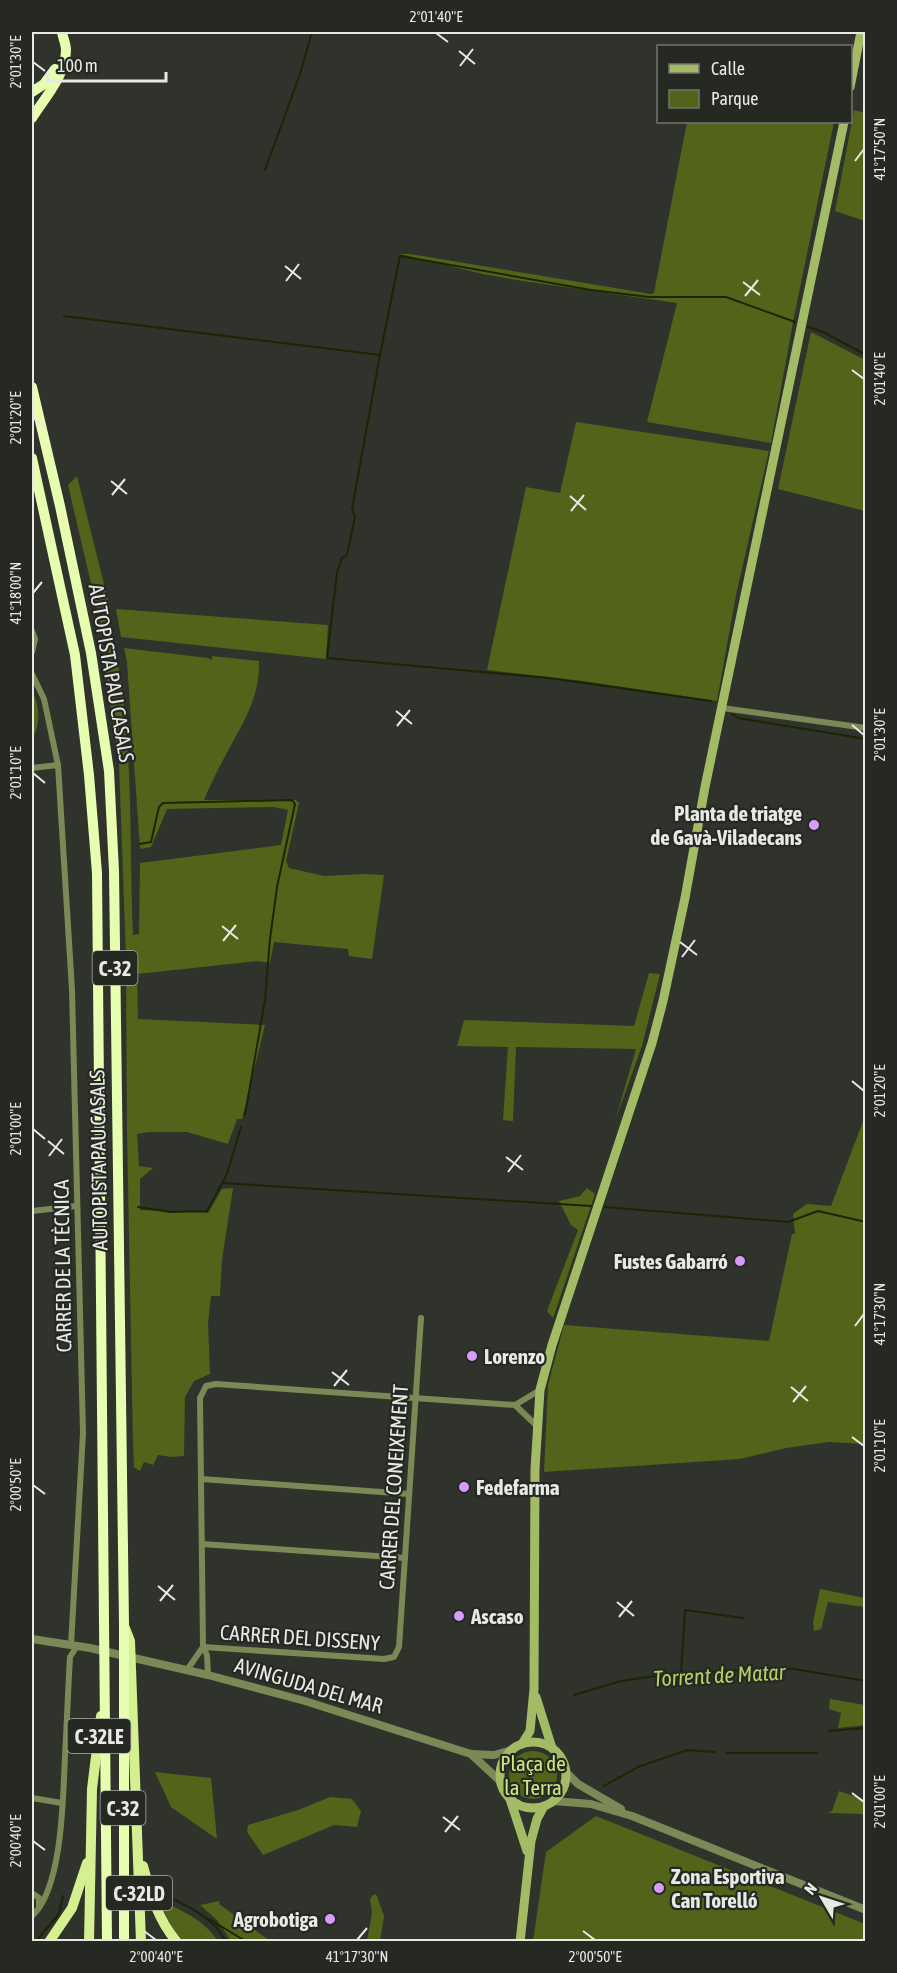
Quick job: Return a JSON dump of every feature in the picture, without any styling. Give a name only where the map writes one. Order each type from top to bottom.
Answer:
[{"type":"highway","points":[[32,92],[44,84],[54,72],[58,64],[62,34]]},
{"type":"highway","points":[[32,118],[60,72],[66,48],[62,34]]},
{"type":"highway","name":"AUTOPISTA PAU CASALS","points":[[32,387],[85,618],[109,771],[114,871],[124,1624],[127,1641],[124,1941]]},
{"type":"highway","name":"AUTOPISTA PAU CASALS","points":[[32,458],[75,655],[89,775],[97,873],[106,1941]]},
{"type":"highway","name":"C-32LD","points":[[127,1674],[138,1845],[141,1941]]},
{"type":"highway","name":"C-32LE","points":[[89,1941],[92,1789],[105,1683]]},
{"type":"highway","points":[[138,1845],[156,1909],[167,1931],[177,1941]]},
{"type":"highway","points":[[50,1941],[72,1908],[84,1875],[90,1848]]},
{"type":"main road","points":[[852,77],[861,32]]},
{"type":"main road","points":[[522,1744],[530,1731],[534,1689],[537,1426],[540,1390],[552,1345],[641,1078],[657,1022],[685,898],[722,708],[844,123]]},
{"type":"main road","points":[[510,1799],[525,1807],[544,1806],[553,1801],[563,1788],[565,1771],[562,1760],[552,1748],[534,1689]]},
{"type":"main road","points":[[529,1858],[510,1799],[500,1781],[502,1764],[512,1750],[522,1744],[538,1743],[552,1748]]},
{"type":"main road","points":[[520,1941],[531,1841],[537,1819],[544,1806]]},
{"type":"street","points":[[32,631],[32,652]]},
{"type":"street","name":"CARRER DE LA TÈCNICA","points":[[32,674],[44,699],[58,765],[72,990],[83,1433],[74,1646],[70,1657],[59,1844],[48,1890],[32,1916]]},
{"type":"street","points":[[722,708],[866,728]]},
{"type":"street","points":[[32,768],[58,765]]},
{"type":"street","points":[[32,1211],[76,1206]]},
{"type":"street","name":"CARRER DEL CONEIXEMENT","points":[[394,1657],[399,1647],[421,1318]]},
{"type":"street","points":[[208,1675],[207,1655],[203,1647],[200,1398],[203,1390],[210,1384],[216,1384],[515,1404],[540,1390]]},
{"type":"street","points":[[515,1404],[537,1426]]},
{"type":"street","points":[[201,1479],[409,1494]]},
{"type":"street","points":[[202,1544],[405,1557]]},
{"type":"street","name":"AVINGUDA DEL MAR","points":[[32,1639],[136,1658],[208,1675],[316,1705],[471,1754],[489,1755],[512,1750]]},
{"type":"street","points":[[187,1670],[203,1647]]},
{"type":"street","name":"CARRER DEL DISSENY","points":[[203,1647],[384,1659],[394,1657]]},
{"type":"street","name":"AVINGUDA DEL MAR","points":[[471,1754],[500,1781]]},
{"type":"street","points":[[565,1771],[578,1784],[632,1816]]},
{"type":"street","points":[[32,1798],[62,1803]]},
{"type":"street","points":[[553,1801],[591,1804],[632,1816],[866,1910]]},
{"type":"street","points":[[32,1893],[39,1898],[39,1907]]},
{"type":"green space","points":[[854,110],[865,113],[865,221],[835,211]]},
{"type":"green space","points":[[687,123],[834,123],[771,443],[647,422],[677,303],[483,274],[400,254],[410,254],[654,293]]},
{"type":"green space","points":[[811,332],[865,360],[865,511],[778,489]]},
{"type":"green space","points":[[576,422],[769,451],[736,595],[717,701],[583,681],[487,670],[526,487],[560,493]]},
{"type":"green space","points":[[77,476],[110,608],[111,630],[103,635],[68,485]]},
{"type":"green space","points":[[116,609],[328,625],[326,659],[121,637]]},
{"type":"green space","points":[[102,645],[115,648],[125,719],[130,791],[133,935],[139,934],[140,863],[281,845],[288,810],[274,807],[167,809],[151,847],[140,849],[127,662],[124,648],[212,660],[212,656],[259,661],[257,685],[250,707],[204,800],[296,800],[299,803],[286,861],[289,868],[324,876],[384,875],[372,959],[349,956],[348,949],[274,942],[270,963],[258,961],[137,974],[138,1019],[265,1025],[242,1119],[237,1119],[228,1144],[187,1132],[137,1134],[139,1166],[153,1168],[140,1179],[140,1210],[208,1213],[222,1189],[233,1188],[222,1260],[220,1296],[211,1296],[208,1323],[210,1374],[194,1381],[185,1397],[184,1456],[158,1455],[153,1465],[144,1462],[140,1471],[134,1467],[133,1445],[126,958],[119,763]]},
{"type":"green space","points":[[32,691],[37,703],[38,715],[37,727],[32,739]]},
{"type":"green space","points":[[649,973],[660,974],[642,1046],[615,1121],[636,1049],[516,1047],[513,1121],[503,1120],[508,1047],[457,1046],[464,1020],[634,1026]]},
{"type":"green space","points":[[865,1116],[865,1444],[829,1442],[786,1448],[740,1459],[544,1472],[548,1385],[564,1325],[769,1341],[792,1234],[795,1234],[793,1214],[807,1204],[831,1206]]},
{"type":"green space","points":[[587,1188],[595,1194],[553,1318],[547,1311],[578,1230],[571,1225],[559,1201],[580,1196]]},
{"type":"green space","points":[[820,1589],[865,1598],[865,1607],[828,1602],[821,1629],[814,1631],[813,1622]]},
{"type":"green space","points":[[830,1699],[865,1705],[865,1725],[838,1728],[841,1713],[829,1709]]},
{"type":"green space","name":"Plaça de la Terra","points":[[533,1751],[550,1758],[557,1775],[550,1792],[533,1799],[516,1792],[509,1775],[516,1758]]},
{"type":"green space","points":[[155,1772],[211,1778],[217,1839],[171,1807]]},
{"type":"green space","points":[[839,1791],[865,1800],[865,1814],[828,1813],[832,1811]]},
{"type":"green space","points":[[330,1797],[352,1799],[361,1811],[357,1827],[334,1825],[263,1855],[247,1832],[248,1825],[298,1810]]},
{"type":"green space","name":"Zona Esportiva Can Torelló","points":[[596,1816],[865,1924],[865,1941],[533,1941],[546,1852]]},
{"type":"green space","points":[[374,1894],[377,1896],[384,1916],[380,1941],[367,1941],[372,1913],[370,1899]]},
{"type":"green space","points":[[157,1899],[198,1920],[218,1941],[184,1941],[174,1930]]},
{"type":"green space","points":[[220,1901],[219,1904],[270,1941],[231,1941],[217,1920],[200,1905]]},
{"type":"waterway","points":[[265,170],[300,74],[312,32]]},
{"type":"waterway","points":[[380,355],[400,256],[591,290],[649,297],[726,297],[795,322]]},
{"type":"waterway","points":[[64,316],[380,355],[352,509],[355,517],[347,555],[342,558],[337,572],[327,658],[549,678],[711,701]]},
{"type":"waterway","points":[[808,327],[823,332],[866,355]]},
{"type":"waterway","points":[[732,714],[738,718],[866,739]]},
{"type":"waterway","points":[[140,844],[151,842],[159,807],[163,803],[292,800],[295,804],[277,887],[265,1000],[245,1115]]},
{"type":"waterway","points":[[138,1207],[171,1212],[207,1211],[227,1174],[241,1127]]},
{"type":"waterway","points":[[222,1183],[591,1206]]},
{"type":"waterway","points":[[605,1207],[788,1222],[818,1211],[866,1222]]},
{"type":"waterway","points":[[681,1674],[685,1610],[743,1618]]},
{"type":"waterway","name":"Torrent de Matar","points":[[574,1695],[621,1681],[663,1675],[772,1668],[794,1669],[866,1681]]},
{"type":"waterway","points":[[829,1731],[866,1728]]},
{"type":"waterway","points":[[604,1786],[638,1767],[687,1750],[715,1752]]},
{"type":"waterway","points":[[726,1753],[817,1753]]},
{"type":"waterway","points":[[161,1894],[206,1918],[221,1933],[226,1942]]},
{"type":"waterway","points":[[35,1942],[59,1914],[63,1896]]},
{"type":"waterway","points":[[209,1919],[247,1942]]},
{"type":"place","name":"Planta de triatge de Gavà-Viladecans","points":[[814,825]]},
{"type":"place","name":"Fustes Gabarró","points":[[740,1261]]},
{"type":"place","name":"Lorenzo","points":[[472,1356]]},
{"type":"place","name":"Fedefarma","points":[[464,1487]]},
{"type":"place","name":"Ascaso","points":[[459,1616]]},
{"type":"place","name":"Zona Esportiva Can Torelló","points":[[659,1888]]},
{"type":"place","name":"Agrobotiga","points":[[330,1919]]}]
